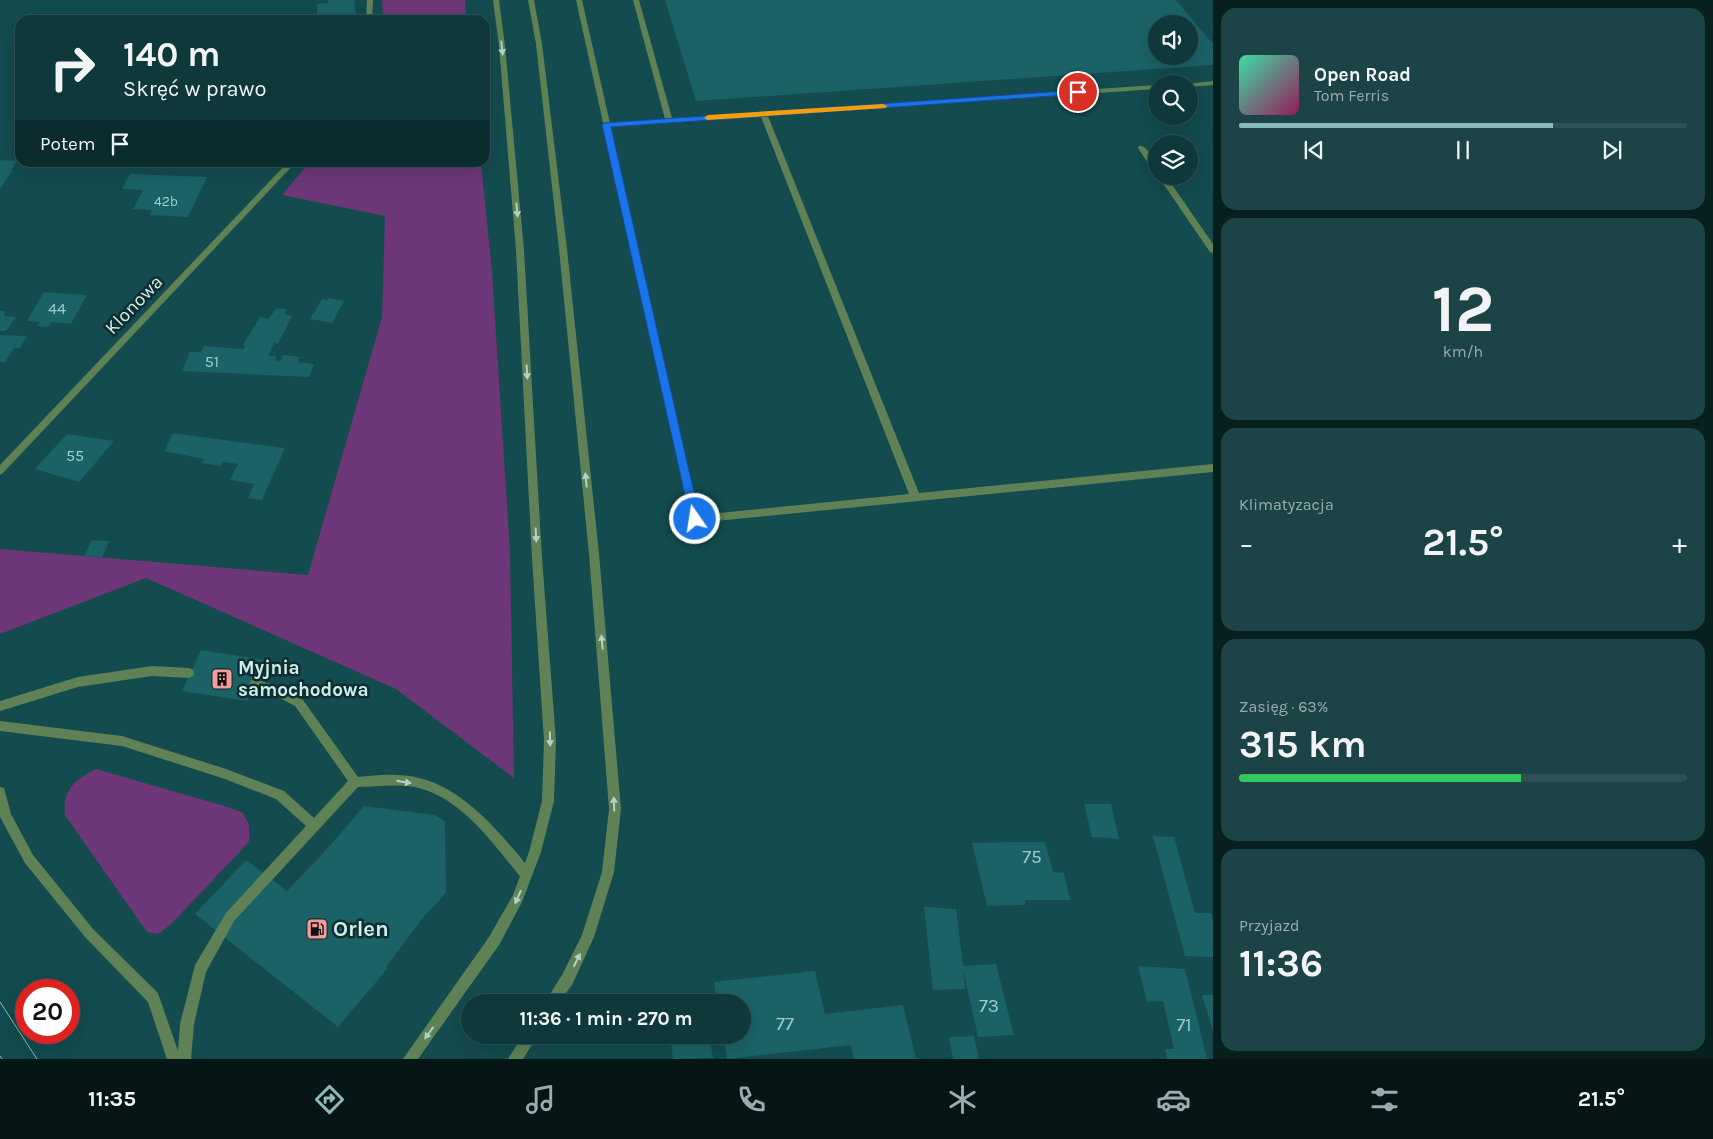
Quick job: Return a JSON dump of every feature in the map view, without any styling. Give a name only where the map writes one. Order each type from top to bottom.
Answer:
[{"type":"street","points":[[369,15],[370,0]]},
{"type":"street","points":[[410,1059],[494,941],[518,898],[535,852],[548,801],[550,741],[537,558],[520,250],[502,46],[496,0]]},
{"type":"street","points":[[531,0],[540,54],[563,249],[594,564],[615,809],[608,872],[588,937],[567,980],[557,994]]},
{"type":"street","points":[[579,0],[695,519],[1213,468]]},
{"type":"street","points":[[636,0],[670,120]]},
{"type":"street","points":[[1198,84],[1213,83]]},
{"type":"street","points":[[606,125],[1148,88]]},
{"type":"street","points":[[764,115],[915,496]]},
{"type":"street","points":[[1142,148],[1148,157]]},
{"type":"street","name":"Klonowa","points":[[0,470],[288,167]]},
{"type":"street","points":[[1168,185],[1213,250]]},
{"type":"street","points":[[0,706],[78,682],[152,671],[189,673]]},
{"type":"street","points":[[255,684],[273,689],[299,703],[355,782]]},
{"type":"street","points":[[0,726],[122,741],[226,774],[280,795],[314,826]]},
{"type":"street","points":[[184,1059],[187,1024],[200,970],[230,917],[355,782],[399,780],[438,789],[478,817],[526,875]]},
{"type":"street","points":[[0,792],[5,815],[29,859],[89,932],[153,998],[174,1059]]},
{"type":"street","points":[[515,1059],[525,1044]]},
{"type":"shaded area","points":[[382,0],[465,0],[466,15],[383,15]]},
{"type":"shaded area","points":[[306,167],[481,167],[492,272],[510,552],[514,778],[396,689],[146,578],[0,634],[0,549],[308,575],[382,317],[385,216],[282,195]]},
{"type":"shaded area","points":[[96,769],[228,807],[243,813],[249,825],[249,842],[170,925],[158,934],[147,932],[65,815],[66,798],[72,786],[82,777]]},
{"type":"building","points":[[328,0],[354,0],[356,15],[317,15],[317,4],[328,3]]},
{"type":"building","points":[[665,0],[1176,0],[1189,15],[1148,15],[1148,65],[1198,65],[1198,26],[1213,44],[1213,65],[696,101]]},
{"type":"building","points":[[0,160],[15,161],[11,170],[13,170],[0,189]]},
{"type":"building","points":[[130,174],[207,177],[188,217],[150,215],[152,210],[133,209],[143,190],[122,189]]},
{"type":"building","points":[[44,292],[87,295],[71,324],[51,322],[48,327],[37,326],[40,322],[27,321]]},
{"type":"building","points":[[329,298],[344,301],[332,323],[310,319],[322,299],[327,300]]},
{"type":"building","points":[[277,308],[287,309],[284,314],[292,316],[278,344],[274,343],[268,356],[277,356],[275,360],[281,361],[283,355],[300,357],[298,362],[314,364],[309,377],[182,371],[190,352],[201,352],[204,346],[244,349],[245,346],[243,345],[260,317],[268,319]]},
{"type":"building","points":[[0,311],[5,311],[4,316],[16,317],[6,331],[0,331]]},
{"type":"building","points":[[0,335],[27,336],[20,348],[14,348],[5,362],[0,362]]},
{"type":"building","points":[[173,433],[285,448],[262,500],[248,498],[254,484],[230,480],[238,464],[223,462],[221,466],[201,463],[204,459],[164,451]]},
{"type":"building","points":[[67,434],[114,441],[79,482],[35,469]]},
{"type":"building","points":[[92,540],[109,541],[102,557],[84,556]]},
{"type":"building","name":"Myjnia samochodowa","points":[[201,650],[264,660],[247,701],[182,691]]},
{"type":"building","points":[[1084,804],[1111,804],[1119,839],[1092,837]]},
{"type":"building","points":[[364,806],[434,815],[445,821],[446,893],[422,919],[386,967],[388,968],[338,1027],[195,914],[246,860],[287,891]]},
{"type":"building","points":[[1153,836],[1174,837],[1195,913],[1211,913],[1213,921],[1213,957],[1185,956]]},
{"type":"building","points":[[1045,842],[1053,872],[1064,873],[1070,900],[1025,900],[1025,905],[987,906],[972,843]]},
{"type":"building","points":[[924,907],[956,909],[963,966],[996,964],[1014,1036],[978,1037],[963,969],[965,989],[933,990]]},
{"type":"building","points":[[1138,966],[1185,969],[1207,1059],[1167,1059],[1165,1049],[1174,1049],[1163,1001],[1147,1002]]},
{"type":"building","points":[[815,971],[825,1014],[903,1005],[916,1059],[854,1059],[851,1045],[727,1059],[724,1044],[751,1044],[751,994],[716,994],[714,982]]},
{"type":"building","points":[[1202,995],[1213,995],[1213,1031]]},
{"type":"building","points":[[974,1036],[979,1059],[953,1059],[949,1037]]},
{"type":"building","points":[[671,1044],[711,1044],[713,1058],[673,1059]]},
{"type":"tram line","points":[[0,1002],[37,1059]]},
{"type":"slow traffic","points":[[708,118],[883,106]]},
{"type":"place","name":"Myjnia samochodowa","points":[[222,679]]},
{"type":"place","name":"Orlen","points":[[317,929]]},
{"type":"route","points":[[695,519],[606,125],[1078,92]]}]
